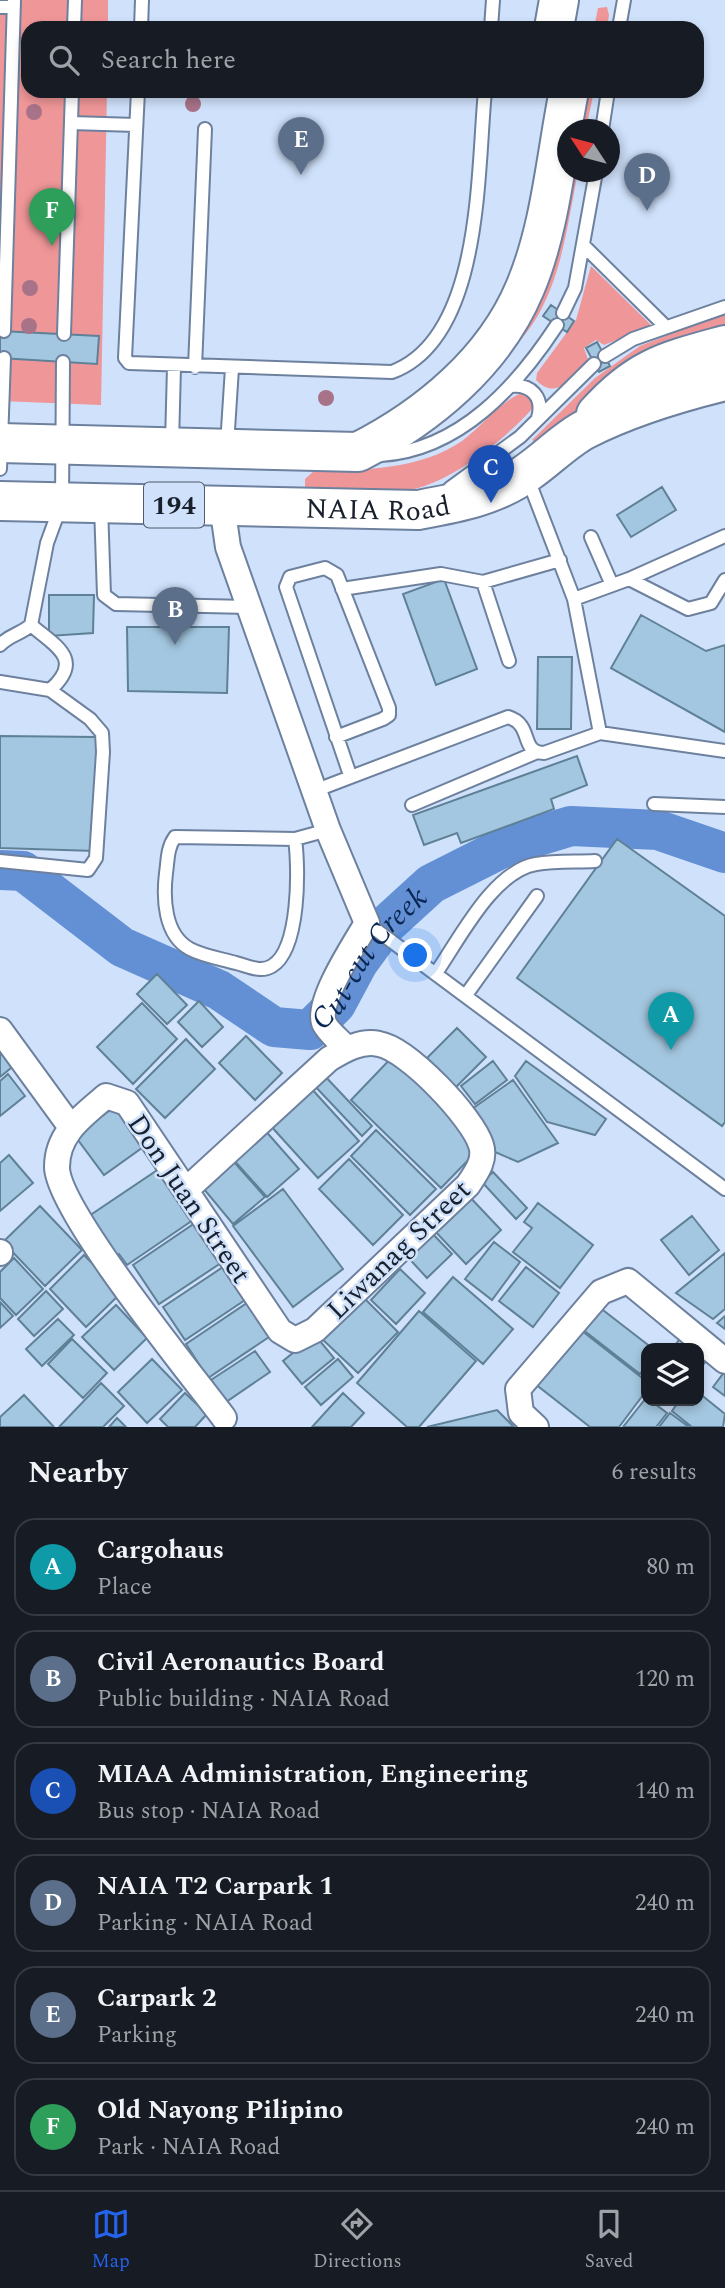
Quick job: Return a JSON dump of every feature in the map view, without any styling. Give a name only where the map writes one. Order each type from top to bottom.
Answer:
[{"type":"main road","points":[[555,21],[559,0]]},
{"type":"main road","points":[[582,21],[586,0]]},
{"type":"main road","points":[[466,373],[504,283],[541,98]]},
{"type":"main road","name":"NAIA Road","points":[[0,452],[60,444],[358,452],[398,432],[435,405],[466,373],[499,334],[525,289],[541,236],[568,98]]},
{"type":"main road","points":[[581,432],[663,344],[725,345]]},
{"type":"main road","name":"NAIA Road","points":[[0,501],[418,510],[466,501],[526,474],[581,432],[633,407],[725,381]]},
{"type":"main road","points":[[286,508],[287,450]]},
{"type":"street","points":[[186,1190],[329,1059],[346,1048],[324,1018],[339,973],[375,928],[328,830],[228,547],[222,505]]},
{"type":"street","points":[[0,1030],[70,1126],[59,1149],[59,1183],[111,1268],[224,1418]]},
{"type":"street","name":"Liwanag Street","points":[[295,1340],[315,1330],[468,1185],[479,1170],[481,1144],[442,1088],[399,1051],[379,1044],[346,1048]]},
{"type":"street","name":"Don Juan Street","points":[[70,1126],[106,1096],[117,1097],[127,1103],[280,1331],[295,1340]]},
{"type":"street","points":[[536,1427],[521,1413],[518,1389],[601,1292],[628,1281],[725,1361]]},
{"type":"lane","points":[[74,21],[75,0]]},
{"type":"lane","points":[[141,21],[142,0]]},
{"type":"lane","points":[[492,21],[493,0]]},
{"type":"lane","points":[[620,21],[624,0]]},
{"type":"lane","points":[[0,6],[14,3],[3,258],[4,331]]},
{"type":"lane","points":[[64,334],[72,98]]},
{"type":"lane","points":[[138,98],[125,358],[134,365],[392,372],[407,366],[428,346],[445,324],[469,256],[484,98]]},
{"type":"lane","points":[[604,119],[607,98]]},
{"type":"lane","points":[[71,123],[136,125]]},
{"type":"lane","points":[[195,367],[205,129]]},
{"type":"lane","points":[[358,452],[382,455],[404,453],[430,443],[479,416],[533,362],[560,319],[575,288],[594,182]]},
{"type":"lane","points":[[583,245],[663,344]]},
{"type":"lane","points":[[418,510],[493,459],[599,360],[632,339],[663,344],[725,307]]},
{"type":"lane","points":[[0,452],[4,358]]},
{"type":"lane","points":[[0,645],[31,625],[47,543],[62,502],[60,444],[63,362]]},
{"type":"lane","points":[[172,447],[174,367]]},
{"type":"lane","points":[[227,449],[232,368]]},
{"type":"lane","points":[[511,386],[528,387],[535,393],[541,409],[538,418]]},
{"type":"lane","points":[[526,474],[574,599],[600,733]]},
{"type":"lane","points":[[101,503],[104,594],[107,599],[116,604],[249,607]]},
{"type":"lane","points":[[574,599],[629,579],[725,536]]},
{"type":"lane","points":[[591,537],[612,585]]},
{"type":"lane","points":[[342,589],[441,574],[483,582],[560,560]]},
{"type":"lane","points":[[336,737],[388,715],[389,708],[337,575],[325,568],[290,577],[286,587],[336,737],[350,775]]},
{"type":"lane","points":[[629,579],[688,609],[710,603],[725,580]]},
{"type":"lane","points":[[483,582],[509,661]]},
{"type":"lane","points":[[31,625],[63,651],[66,660],[63,675],[50,690]]},
{"type":"lane","points":[[0,682],[50,690],[90,719],[102,733],[103,752],[96,858],[88,870],[0,861]]},
{"type":"lane","points":[[314,791],[350,775],[508,717],[518,720],[524,727],[529,747],[535,753]]},
{"type":"lane","points":[[412,805],[535,753],[544,753],[600,733],[725,751]]},
{"type":"lane","points":[[654,804],[725,807]]},
{"type":"lane","points":[[295,839],[299,876],[292,927],[279,958],[272,966],[260,970],[189,949],[176,936],[168,922],[164,890],[169,845],[175,838],[295,839],[328,830]]},
{"type":"lane","points":[[436,973],[492,892],[507,877],[534,864],[595,861]]},
{"type":"lane","points":[[466,996],[537,896]]},
{"type":"lane","points":[[375,928],[725,1189]]},
{"type":"shaded area","points":[[0,0],[108,0],[108,21],[21,21],[21,98],[107,98],[101,405],[0,401]]},
{"type":"shaded area","points":[[607,7],[608,21],[595,21],[598,8]]},
{"type":"shaded area","points":[[580,98],[593,98],[588,119],[575,119]]},
{"type":"shaded area","points":[[564,182],[576,182],[563,249],[544,305],[509,354],[480,383]]},
{"type":"shaded area","points":[[591,266],[652,326],[604,345],[596,340],[584,348],[589,362],[570,380],[558,388],[544,386],[536,380],[537,373],[576,320]]},
{"type":"shaded area","points":[[725,313],[725,330],[602,386],[541,446],[532,440],[595,378],[640,346]]},
{"type":"shaded area","points":[[521,393],[532,400],[532,409],[488,449],[433,483],[396,492],[305,489],[305,479],[314,471],[391,466],[410,463],[446,451]]},
{"type":"building","points":[[551,305],[574,321],[567,332],[543,316]]},
{"type":"building","points":[[0,331],[99,336],[97,364],[0,358]]},
{"type":"building","points":[[597,342],[610,366],[599,372],[586,348]]},
{"type":"building","points":[[662,487],[676,510],[631,537],[617,515]]},
{"type":"building","points":[[444,579],[477,669],[436,685],[403,594]]},
{"type":"building","points":[[49,595],[94,595],[93,633],[49,636]]},
{"type":"building","points":[[641,615],[706,651],[725,645],[725,732],[611,668]]},
{"type":"building","points":[[127,627],[229,627],[227,693],[128,691]]},
{"type":"building","points":[[538,657],[572,657],[571,729],[537,729]]},
{"type":"building","points":[[0,736],[97,737],[95,851],[0,848]]},
{"type":"building","points":[[577,756],[587,785],[551,799],[554,809],[461,843],[457,833],[424,845],[413,815]]},
{"type":"building","points":[[617,839],[725,916],[725,1122],[722,1126],[517,978]]},
{"type":"building","points":[[157,974],[187,1005],[167,1024],[137,994]]},
{"type":"building","points":[[199,1001],[223,1027],[202,1047],[178,1022]]},
{"type":"building","points":[[142,1003],[177,1039],[133,1084],[97,1047]]},
{"type":"building","points":[[457,1028],[486,1057],[456,1087],[427,1058]]},
{"type":"building","points":[[246,1036],[282,1073],[255,1100],[219,1063]]},
{"type":"building","points":[[186,1039],[215,1069],[165,1118],[136,1089]]},
{"type":"building","points":[[0,1042],[17,1063],[0,1077]]},
{"type":"building","points":[[397,1052],[480,1148],[441,1188],[351,1100]]},
{"type":"building","points":[[493,1061],[507,1080],[475,1104],[461,1086]]},
{"type":"building","points":[[526,1061],[606,1119],[595,1135],[547,1122],[515,1076]]},
{"type":"building","points":[[322,1073],[372,1126],[362,1136],[312,1083]]},
{"type":"building","points":[[8,1074],[25,1096],[0,1116],[0,1081]]},
{"type":"building","points":[[513,1080],[558,1143],[518,1162],[495,1152],[472,1109]]},
{"type":"building","points":[[310,1087],[359,1141],[318,1178],[269,1124]]},
{"type":"building","points":[[117,1105],[146,1145],[104,1175],[75,1136]]},
{"type":"building","points":[[263,1128],[299,1169],[267,1197],[231,1157]]},
{"type":"building","points":[[376,1130],[436,1189],[410,1215],[351,1156]]},
{"type":"building","points":[[9,1155],[33,1183],[0,1211],[0,1163]]},
{"type":"building","points":[[349,1159],[403,1215],[373,1245],[319,1189]]},
{"type":"building","points":[[234,1162],[265,1197],[233,1224],[203,1188]]},
{"type":"building","points":[[159,1169],[193,1220],[127,1265],[119,1254],[113,1258],[86,1218]]},
{"type":"building","points":[[493,1172],[527,1208],[516,1219],[482,1182]]},
{"type":"building","points":[[283,1189],[343,1269],[293,1307],[233,1226]]},
{"type":"building","points":[[467,1194],[501,1230],[466,1264],[432,1228]]},
{"type":"building","points":[[538,1203],[593,1245],[560,1288],[513,1252],[532,1228],[524,1222]]},
{"type":"building","points":[[40,1206],[82,1250],[45,1286],[3,1242]]},
{"type":"building","points":[[692,1216],[719,1250],[689,1275],[661,1240]]},
{"type":"building","points":[[198,1221],[224,1261],[159,1304],[133,1265]]},
{"type":"building","points":[[428,1229],[452,1254],[427,1278],[403,1252]]},
{"type":"building","points":[[494,1242],[520,1262],[492,1300],[465,1279]]},
{"type":"building","points":[[725,1253],[725,1309],[713,1319],[676,1293]]},
{"type":"building","points":[[84,1255],[121,1293],[86,1327],[50,1289]]},
{"type":"building","points":[[14,1258],[43,1289],[16,1315],[0,1298],[0,1272]]},
{"type":"building","points":[[223,1267],[245,1300],[185,1340],[163,1307]]},
{"type":"building","points":[[526,1267],[559,1293],[533,1327],[499,1301]]},
{"type":"building","points":[[400,1269],[425,1293],[396,1324],[371,1300]]},
{"type":"building","points":[[453,1277],[513,1329],[483,1364],[423,1312]]},
{"type":"building","points":[[46,1291],[63,1309],[34,1336],[18,1319]]},
{"type":"building","points":[[361,1295],[398,1332],[358,1373],[320,1337]]},
{"type":"building","points":[[0,1302],[13,1316],[0,1328]]},
{"type":"building","points":[[247,1303],[269,1337],[208,1378],[186,1344]]},
{"type":"building","points":[[116,1305],[147,1338],[114,1370],[82,1337]]},
{"type":"building","points":[[599,1307],[646,1343],[641,1343],[640,1374],[582,1329]]},
{"type":"building","points":[[419,1311],[476,1361],[419,1427],[407,1427],[357,1383]]},
{"type":"building","points":[[725,1316],[725,1329],[717,1323]]},
{"type":"building","points":[[58,1319],[74,1335],[42,1366],[26,1349]]},
{"type":"building","points":[[577,1327],[641,1377],[641,1398],[619,1427],[590,1427],[534,1383]]},
{"type":"building","points":[[685,1332],[699,1343],[677,1343]]},
{"type":"building","points":[[315,1335],[334,1358],[302,1384],[283,1361]]},
{"type":"building","points":[[72,1339],[107,1373],[83,1398],[48,1364]]},
{"type":"building","points":[[704,1347],[712,1353],[704,1363]]},
{"type":"building","points":[[255,1351],[270,1372],[226,1402],[211,1380]]},
{"type":"building","points":[[152,1359],[182,1390],[147,1423],[118,1392]]},
{"type":"building","points":[[338,1359],[353,1377],[321,1405],[305,1387]]},
{"type":"building","points":[[725,1371],[725,1396],[713,1387]]},
{"type":"building","points":[[101,1383],[124,1406],[103,1427],[59,1427]]},
{"type":"building","points":[[185,1393],[207,1414],[195,1427],[168,1427],[160,1419]]},
{"type":"building","points":[[343,1393],[364,1413],[351,1427],[312,1427]]},
{"type":"building","points":[[24,1395],[54,1427],[0,1427],[0,1417]]},
{"type":"building","points":[[704,1397],[725,1414],[723,1427],[692,1427],[672,1411],[676,1406],[704,1406]]},
{"type":"building","points":[[641,1404],[658,1406],[667,1413],[656,1427],[623,1427]]},
{"type":"building","points":[[497,1410],[514,1427],[427,1427]]},
{"type":"building","points":[[670,1413],[689,1427],[659,1427]]},
{"type":"building","points":[[117,1418],[126,1427],[109,1427]]},
{"type":"waterway","name":"Cut-cut Creek","points":[[0,870],[23,871],[122,947],[219,990],[274,1027],[310,1030],[336,1004],[358,963],[385,926],[431,884],[508,845],[571,826],[658,830],[725,853]]},
{"type":"place","name":"Carpark 2","points":[[301,175]]},
{"type":"place","name":"NAIA T2 Carpark 1","points":[[647,211]]},
{"type":"place","name":"Old Nayong Pilipino","points":[[52,246]]},
{"type":"place","name":"MIAA Administration, Engineering","points":[[491,503]]},
{"type":"place","name":"Civil Aeronautics Board","points":[[175,645]]},
{"type":"place","name":"Cargohaus","points":[[671,1050]]}]
